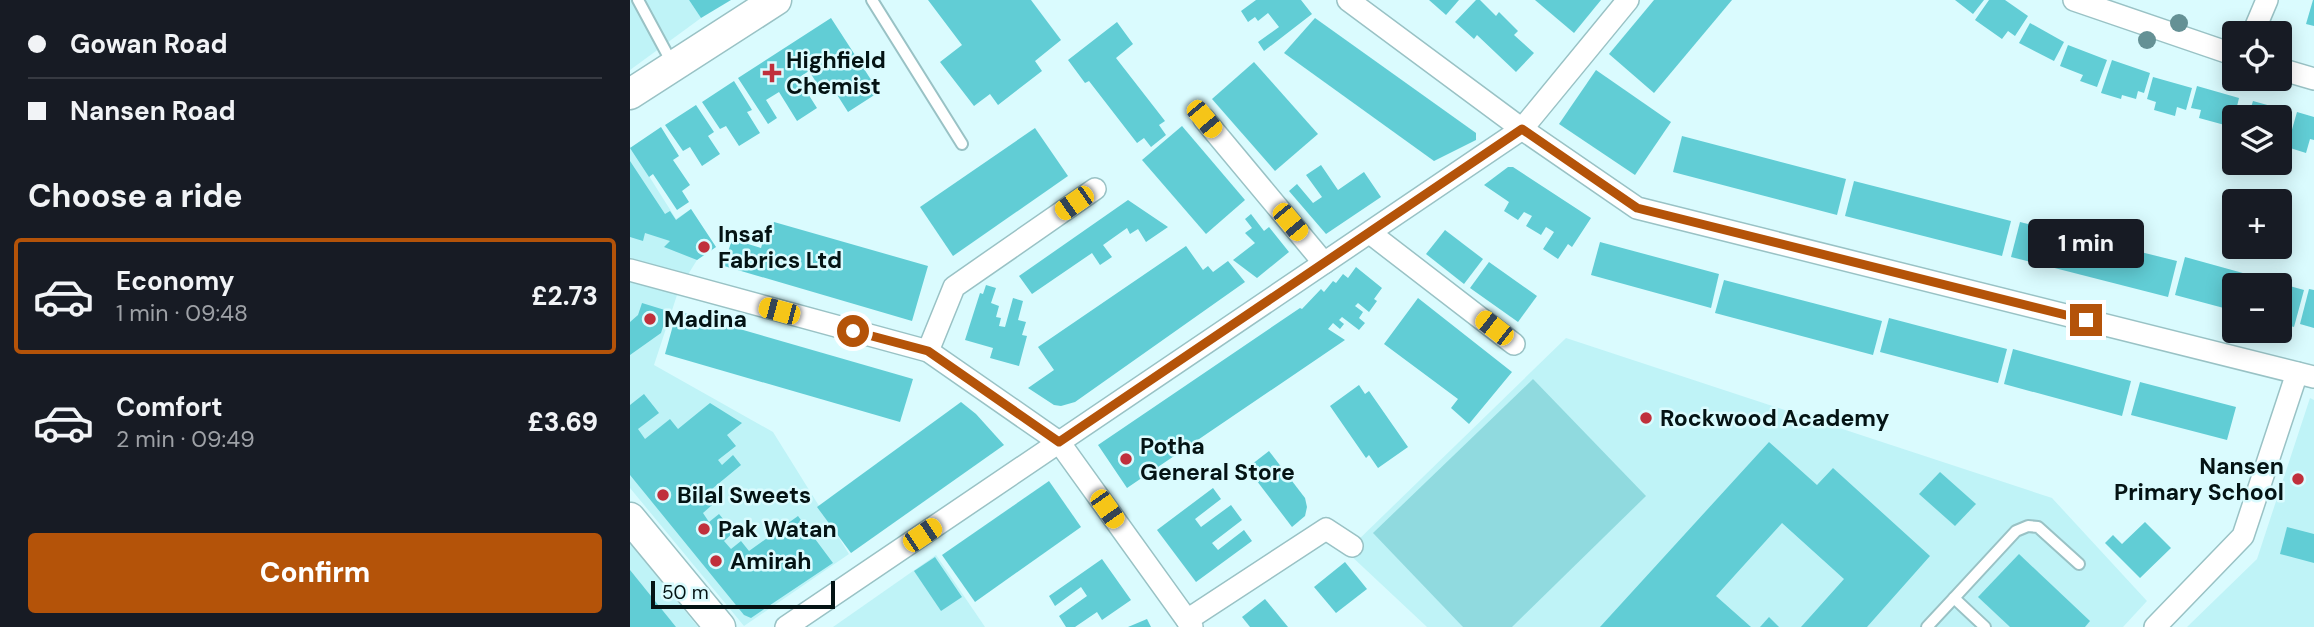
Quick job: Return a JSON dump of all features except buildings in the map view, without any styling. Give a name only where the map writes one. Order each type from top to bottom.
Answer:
[{"type":"main road","points":[[630,94],[776,0]]},
{"type":"main road","points":[[630,518],[720,627]]},
{"type":"street","points":[[1348,0],[1522,129],[1637,208],[2305,375],[2243,536],[2155,627]]},
{"type":"street","points":[[786,627],[1522,129],[1628,0]]},
{"type":"street","points":[[2074,0],[2222,51]]},
{"type":"street","points":[[2258,21],[2267,0]]},
{"type":"street","points":[[2292,73],[2314,79]]},
{"type":"street","points":[[1204,119],[1324,262]]},
{"type":"street","points":[[928,351],[954,287],[1095,189]]},
{"type":"street","points":[[1370,233],[1514,344]]},
{"type":"street","points":[[630,270],[928,351],[1059,442],[1189,624],[1326,529],[1352,546]]},
{"type":"lane","points":[[638,0],[674,66]]},
{"type":"lane","points":[[872,0],[962,144]]},
{"type":"lane","points":[[1927,627],[2016,531],[2028,526],[2038,527],[2047,533],[2079,564]]},
{"type":"lane","points":[[1954,598],[1985,627]]},
{"type":"shaded area","points":[[630,0],[689,0],[701,18],[630,70]]},
{"type":"shaded area","points":[[630,146],[676,219],[691,209],[716,247],[697,260],[679,289],[654,365],[773,432],[849,554],[744,626],[630,488]]},
{"type":"shaded area","name":"Rockwood Academy","points":[[1566,338],[2052,498],[2147,601],[2123,627],[1427,627],[1348,553],[1352,546]]},
{"type":"shaded area","points":[[1533,379],[1646,496],[1512,627],[1463,627],[1373,533]]},
{"type":"shaded area","name":"Nansen Primary School","points":[[2310,398],[2314,400],[2314,627],[2187,627],[2257,559]]},
{"type":"shaded area","points":[[630,543],[698,627],[630,627]]},
{"type":"shaded area","points":[[936,555],[985,627],[833,627]]},
{"type":"place","name":"Highfield Chemist","points":[[772,73]]},
{"type":"place","name":"Insaf Fabrics Ltd","points":[[704,247]]},
{"type":"place","name":"Madina","points":[[650,319]]},
{"type":"place","name":"Rockwood Academy","points":[[1646,418]]},
{"type":"place","name":"Potha General Store","points":[[1126,459]]},
{"type":"place","name":"Nansen Primary School","points":[[2298,479]]},
{"type":"place","name":"Bilal Sweets","points":[[663,495]]},
{"type":"place","name":"Pak Watan","points":[[704,529]]},
{"type":"place","name":"Amirah","points":[[716,561]]},
{"type":"route","points":[[853,331],[928,351],[1059,442],[1522,129],[1637,208],[2086,320]]}]
